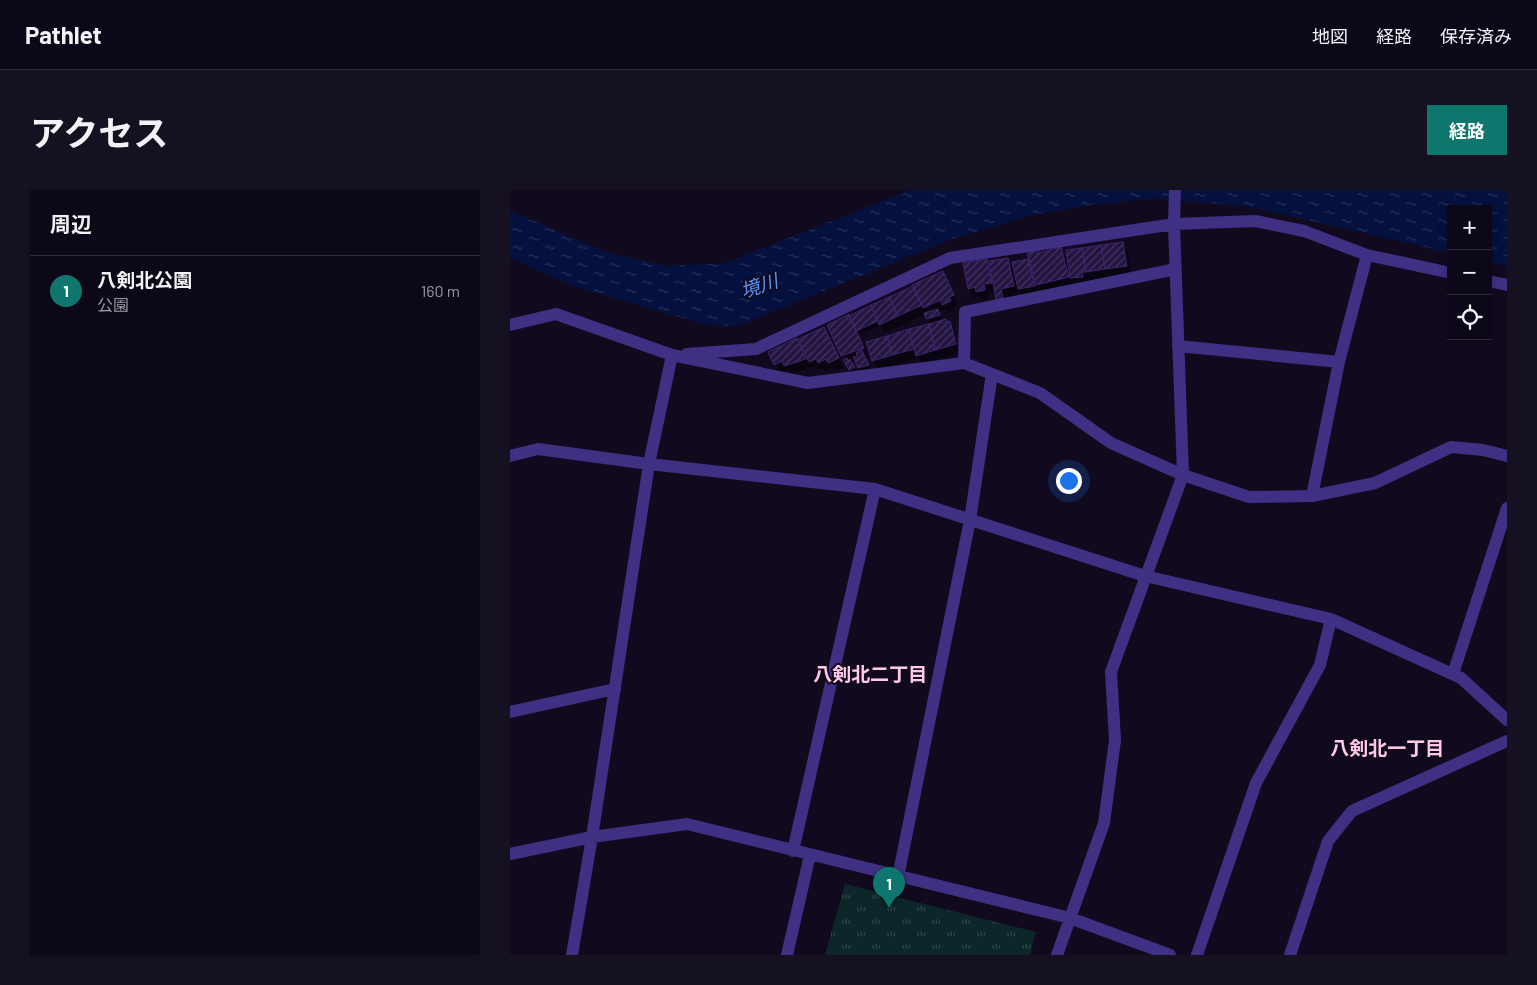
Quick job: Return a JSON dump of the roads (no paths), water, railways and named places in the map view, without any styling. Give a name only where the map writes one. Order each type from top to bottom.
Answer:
[{"type":"street","points":[[1057,955],[1104,823],[1115,740],[1111,672],[1183,475],[1174,218],[1175,190]]},
{"type":"street","points":[[672,355],[756,349],[950,258],[1174,218],[1255,222],[1304,231],[1367,255],[1447,272]]},
{"type":"street","points":[[1312,496],[1339,362],[1367,255]]},
{"type":"street","points":[[964,362],[965,312],[1176,269]]},
{"type":"street","points":[[1492,282],[1507,285]]},
{"type":"street","points":[[510,325],[556,314],[672,355],[808,383],[964,362],[1040,393],[1111,443],[1183,475],[1249,497],[1312,496],[1375,484],[1451,447],[1483,450],[1507,456]]},
{"type":"street","points":[[1178,346],[1339,362]]},
{"type":"street","points":[[572,955],[649,464],[672,355]]},
{"type":"street","points":[[898,877],[970,520],[992,374]]},
{"type":"street","points":[[510,456],[538,449],[649,464],[875,489],[1145,576],[1331,619],[1461,678],[1507,720]]},
{"type":"street","points":[[794,851],[875,489]]},
{"type":"street","points":[[1453,674],[1507,508]]},
{"type":"street","points":[[1197,955],[1256,783],[1320,666],[1331,619]]},
{"type":"street","points":[[510,712],[615,689]]},
{"type":"street","points":[[1290,955],[1328,841],[1352,811],[1507,741]]},
{"type":"street","points":[[510,854],[592,836],[687,824],[1070,918],[1170,955]]},
{"type":"street","points":[[787,955],[810,855]]},
{"type":"water","name":"境川","points":[[910,190],[1507,191],[1507,266],[1492,263],[1492,205],[1447,205],[1447,252],[1250,207],[1155,198],[1092,205],[1031,215],[952,239],[740,325],[720,326],[703,324],[574,286],[510,258],[510,211],[609,253],[668,266],[725,263]]},
{"type":"place","name":"八剣北公園","points":[[889,908]]},
{"type":"district","name":"八剣北二丁目","points":[[870,673]]},
{"type":"district","name":"八剣北一丁目","points":[[1387,747]]}]
